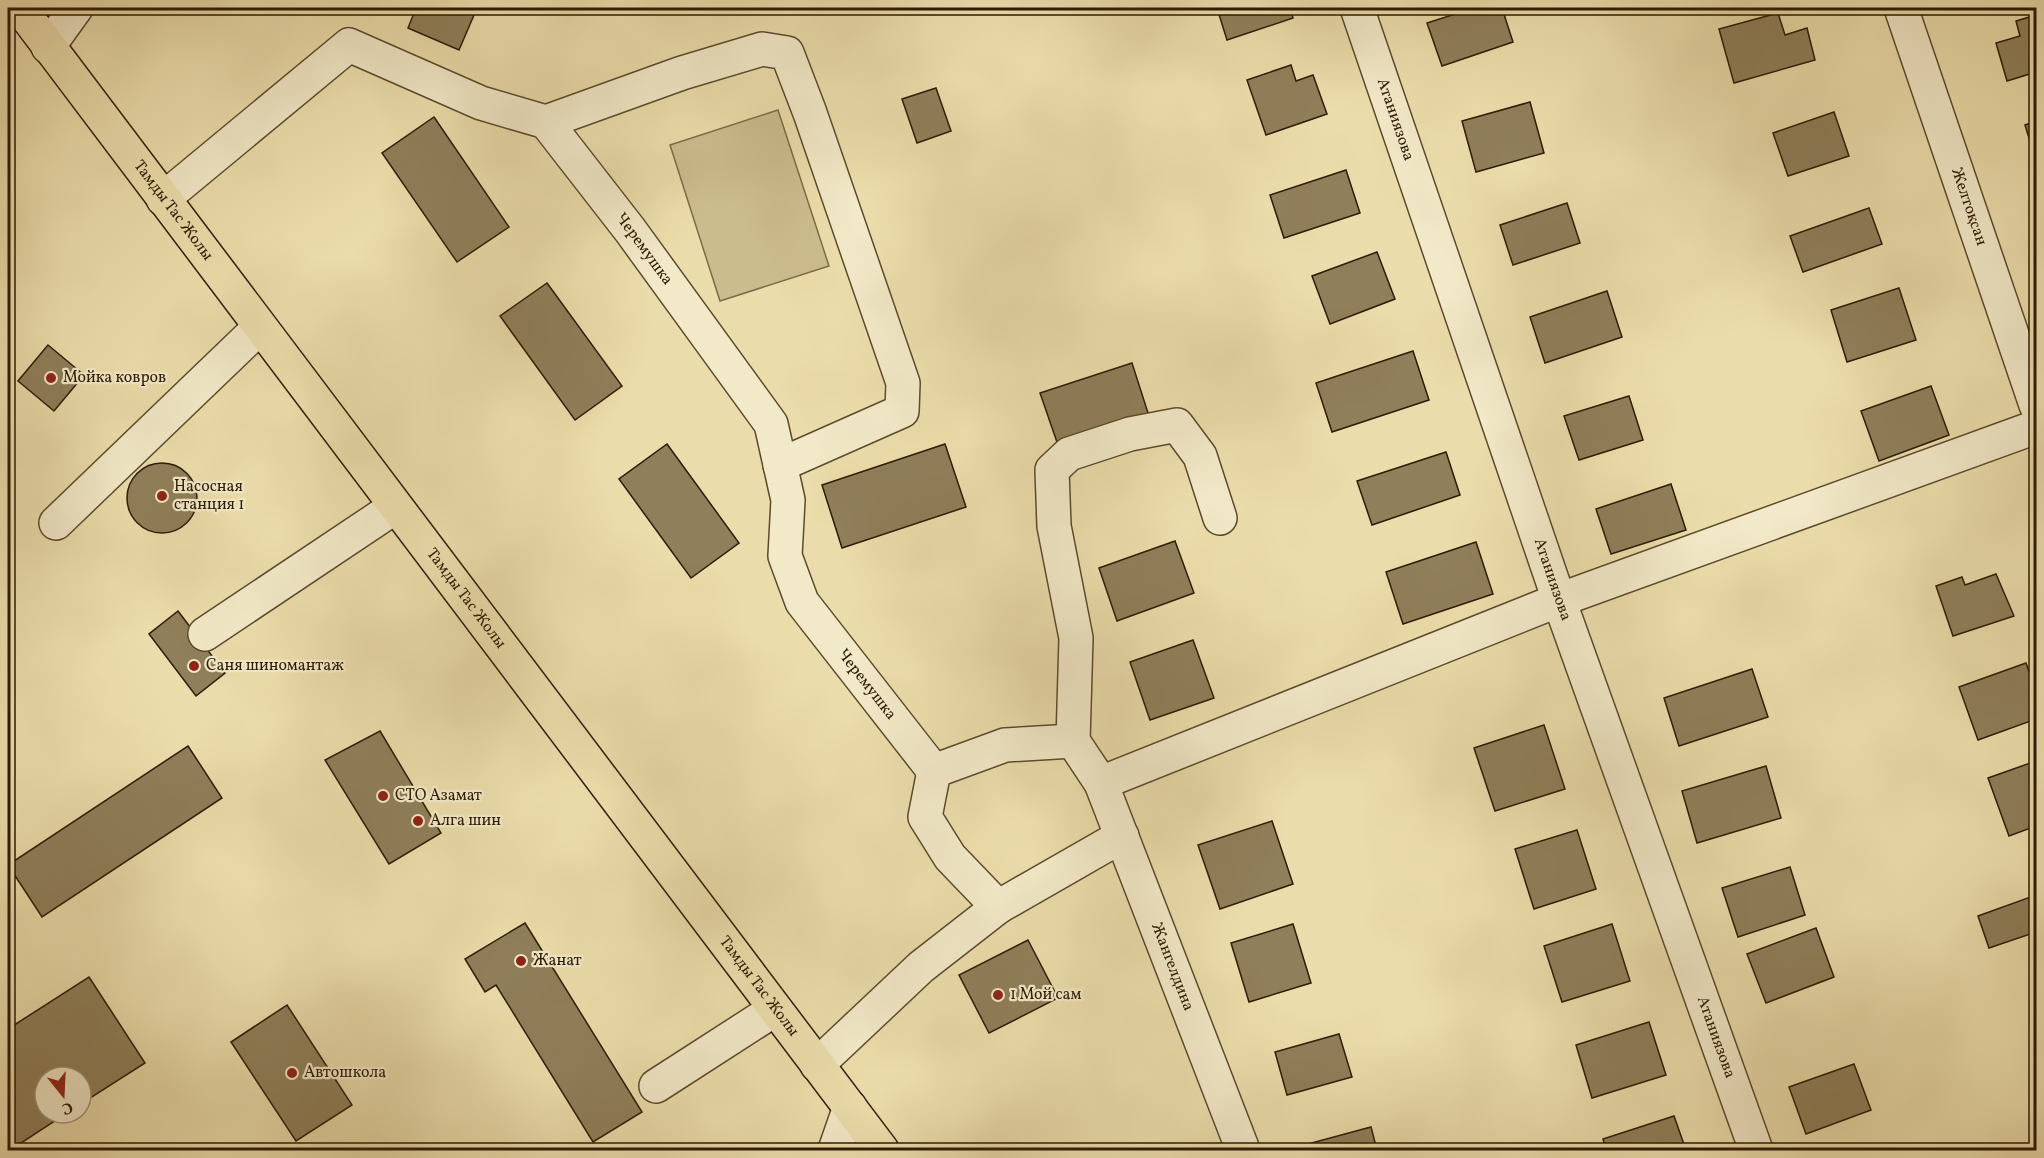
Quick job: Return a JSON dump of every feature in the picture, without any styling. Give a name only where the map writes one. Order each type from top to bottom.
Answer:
[{"type":"main road","name":"Тамды Тас Жолы","points":[[20,8],[774,1010],[882,1150]]},
{"type":"street","points":[[48,47],[76,8]]},
{"type":"street","name":"Атаниязова","points":[[1357,8],[1558,600],[1756,1150]]},
{"type":"street","name":"Желтоқсан","points":[[1901,8],[2024,327],[2037,405]]},
{"type":"street","points":[[163,199],[349,45],[481,103],[546,122],[682,73],[762,49],[787,53],[810,113],[903,383],[902,411],[780,465]]},
{"type":"street","name":"Черемушка","points":[[546,122],[630,230],[771,424],[788,500],[785,556],[802,602],[934,771]]},
{"type":"street","points":[[56,523],[260,327]]},
{"type":"street","points":[[1220,518],[1200,456],[1177,426],[1130,434],[1069,454],[1052,470],[1054,526],[1076,638],[1073,741],[1101,783],[1558,600],[2037,427]]},
{"type":"street","points":[[205,634],[395,507]]},
{"type":"street","points":[[998,907],[950,857],[925,817],[934,771],[1005,745],[1073,741]]},
{"type":"street","name":"Жангелдина","points":[[1101,783],[1243,1150]]},
{"type":"street","points":[[817,1065],[921,967],[998,907],[1122,836]]},
{"type":"street","points":[[656,1086],[774,1010]]},
{"type":"street","points":[[835,1150],[850,1107]]},
{"type":"shaded area","points":[[778,110],[829,266],[720,301],[670,145]]},
{"type":"building","points":[[416,8],[477,8],[459,50],[408,28]]},
{"type":"building","points":[[1217,8],[1290,8],[1293,18],[1227,40]]},
{"type":"building","points":[[1474,8],[1502,8],[1513,42],[1442,66],[1427,23]]},
{"type":"building","points":[[1778,13],[1785,35],[1807,28],[1815,60],[1734,83],[1719,29]]},
{"type":"building","points":[[2036,15],[2036,72],[2007,81],[1996,43],[2020,36],[2016,21]]},
{"type":"building","points":[[1291,65],[1296,81],[1313,75],[1327,114],[1266,135],[1247,80]]},
{"type":"building","points":[[936,88],[951,131],[917,143],[902,99]]},
{"type":"building","points":[[1530,102],[1544,153],[1476,172],[1462,121]]},
{"type":"building","points":[[1834,112],[1849,156],[1788,176],[1773,133]]},
{"type":"building","points":[[434,117],[509,227],[457,262],[382,153]]},
{"type":"building","points":[[2036,121],[2036,161],[2025,125]]},
{"type":"building","points":[[1346,170],[1360,213],[1284,238],[1270,195]]},
{"type":"building","points":[[1567,203],[1580,243],[1513,265],[1500,225]]},
{"type":"building","points":[[1869,208],[1882,244],[1803,272],[1790,236]]},
{"type":"building","points":[[1377,252],[1395,299],[1330,324],[1312,276]]},
{"type":"building","points":[[547,283],[622,386],[575,420],[500,316]]},
{"type":"building","points":[[1899,288],[1916,340],[1847,362],[1831,310]]},
{"type":"building","points":[[1607,291],[1622,337],[1545,363],[1530,317]]},
{"type":"building","name":"Мойка ковров","points":[[48,345],[84,375],[54,411],[18,381]]},
{"type":"building","points":[[1413,351],[1429,400],[1332,432],[1316,383]]},
{"type":"building","points":[[1132,363],[1149,416],[1058,445],[1040,393]]},
{"type":"building","points":[[1931,386],[1949,435],[1879,461],[1861,411]]},
{"type":"building","points":[[1629,396],[1643,440],[1579,460],[1564,416]]},
{"type":"building","points":[[667,444],[739,543],[691,578],[619,479]]},
{"type":"building","points":[[945,444],[966,507],[842,548],[822,485]]},
{"type":"building","points":[[1446,452],[1460,495],[1372,525],[1357,481]]},
{"type":"building","name":"Насосная станция 1","points":[[162,463],[175,466],[187,473],[194,485],[197,498],[194,511],[187,523],[175,530],[162,533],[149,530],[137,523],[130,511],[127,498],[130,485],[137,473],[149,466]]},
{"type":"building","points":[[1671,484],[1686,530],[1611,554],[1596,509]]},
{"type":"building","points":[[1175,541],[1194,593],[1117,621],[1099,568]]},
{"type":"building","points":[[1476,542],[1493,594],[1403,624],[1386,572]]},
{"type":"building","points":[[1996,574],[2014,616],[1953,636],[1936,586],[1962,577],[1965,585]]},
{"type":"building","points":[[178,611],[225,673],[196,696],[149,634]]},
{"type":"building","points":[[1193,640],[1214,698],[1150,720],[1130,662]]},
{"type":"building","points":[[2026,663],[2036,691],[2036,719],[1978,740],[1959,687]]},
{"type":"building","points":[[1752,669],[1768,717],[1679,746],[1664,698]]},
{"type":"building","points":[[1544,725],[1565,789],[1495,811],[1474,748]]},
{"type":"building","name":"СТО Азамат","points":[[380,731],[441,833],[389,864],[325,760]]},
{"type":"building","points":[[188,746],[222,798],[42,917],[8,865]]},
{"type":"building","points":[[2036,761],[2036,826],[2009,836],[1988,778]]},
{"type":"building","points":[[1766,766],[1781,818],[1697,843],[1682,791]]},
{"type":"building","points":[[1272,821],[1293,884],[1220,909],[1198,845]]},
{"type":"building","points":[[1577,830],[1596,889],[1534,909],[1515,849]]},
{"type":"building","points":[[1790,867],[1805,915],[1738,937],[1722,888]]},
{"type":"building","points":[[2036,895],[2036,932],[1989,948],[1978,916]]},
{"type":"building","points":[[525,923],[642,1112],[593,1142],[496,985],[485,992],[465,959]]},
{"type":"building","points":[[1293,924],[1311,983],[1249,1002],[1231,943]]},
{"type":"building","points":[[1612,924],[1630,981],[1562,1002],[1544,946]]},
{"type":"building","points":[[1816,928],[1834,977],[1766,1003],[1747,954]]},
{"type":"building","points":[[1028,940],[1058,998],[989,1033],[959,975]]},
{"type":"building","points":[[89,977],[145,1063],[93,1096],[93,1065],[33,1065],[33,1125],[49,1125],[15,1147],[8,1136],[8,1029]]},
{"type":"building","name":"Автошкола","points":[[287,1005],[352,1105],[296,1141],[231,1042]]},
{"type":"building","points":[[1649,1022],[1666,1075],[1592,1098],[1576,1045]]},
{"type":"building","points":[[1339,1034],[1352,1077],[1287,1095],[1275,1052]]},
{"type":"building","points":[[1854,1064],[1871,1110],[1806,1134],[1789,1087]]},
{"type":"building","points":[[1674,1116],[1686,1150],[1606,1150],[1603,1139]]},
{"type":"building","points":[[1371,1127],[1377,1150],[1305,1150],[1304,1145]]},
{"type":"place","name":"Мойка ковров","points":[[51,378]]},
{"type":"place","name":"Насосная станция 1","points":[[162,496]]},
{"type":"place","name":"Саня шиномантаж","points":[[194,666]]},
{"type":"place","name":"СТО Азамат","points":[[383,796]]},
{"type":"place","name":"Алга шин","points":[[418,821]]},
{"type":"place","name":"Жанат","points":[[521,961]]},
{"type":"place","name":"1 Мой сам","points":[[998,995]]},
{"type":"place","name":"Автошкола","points":[[292,1073]]}]
